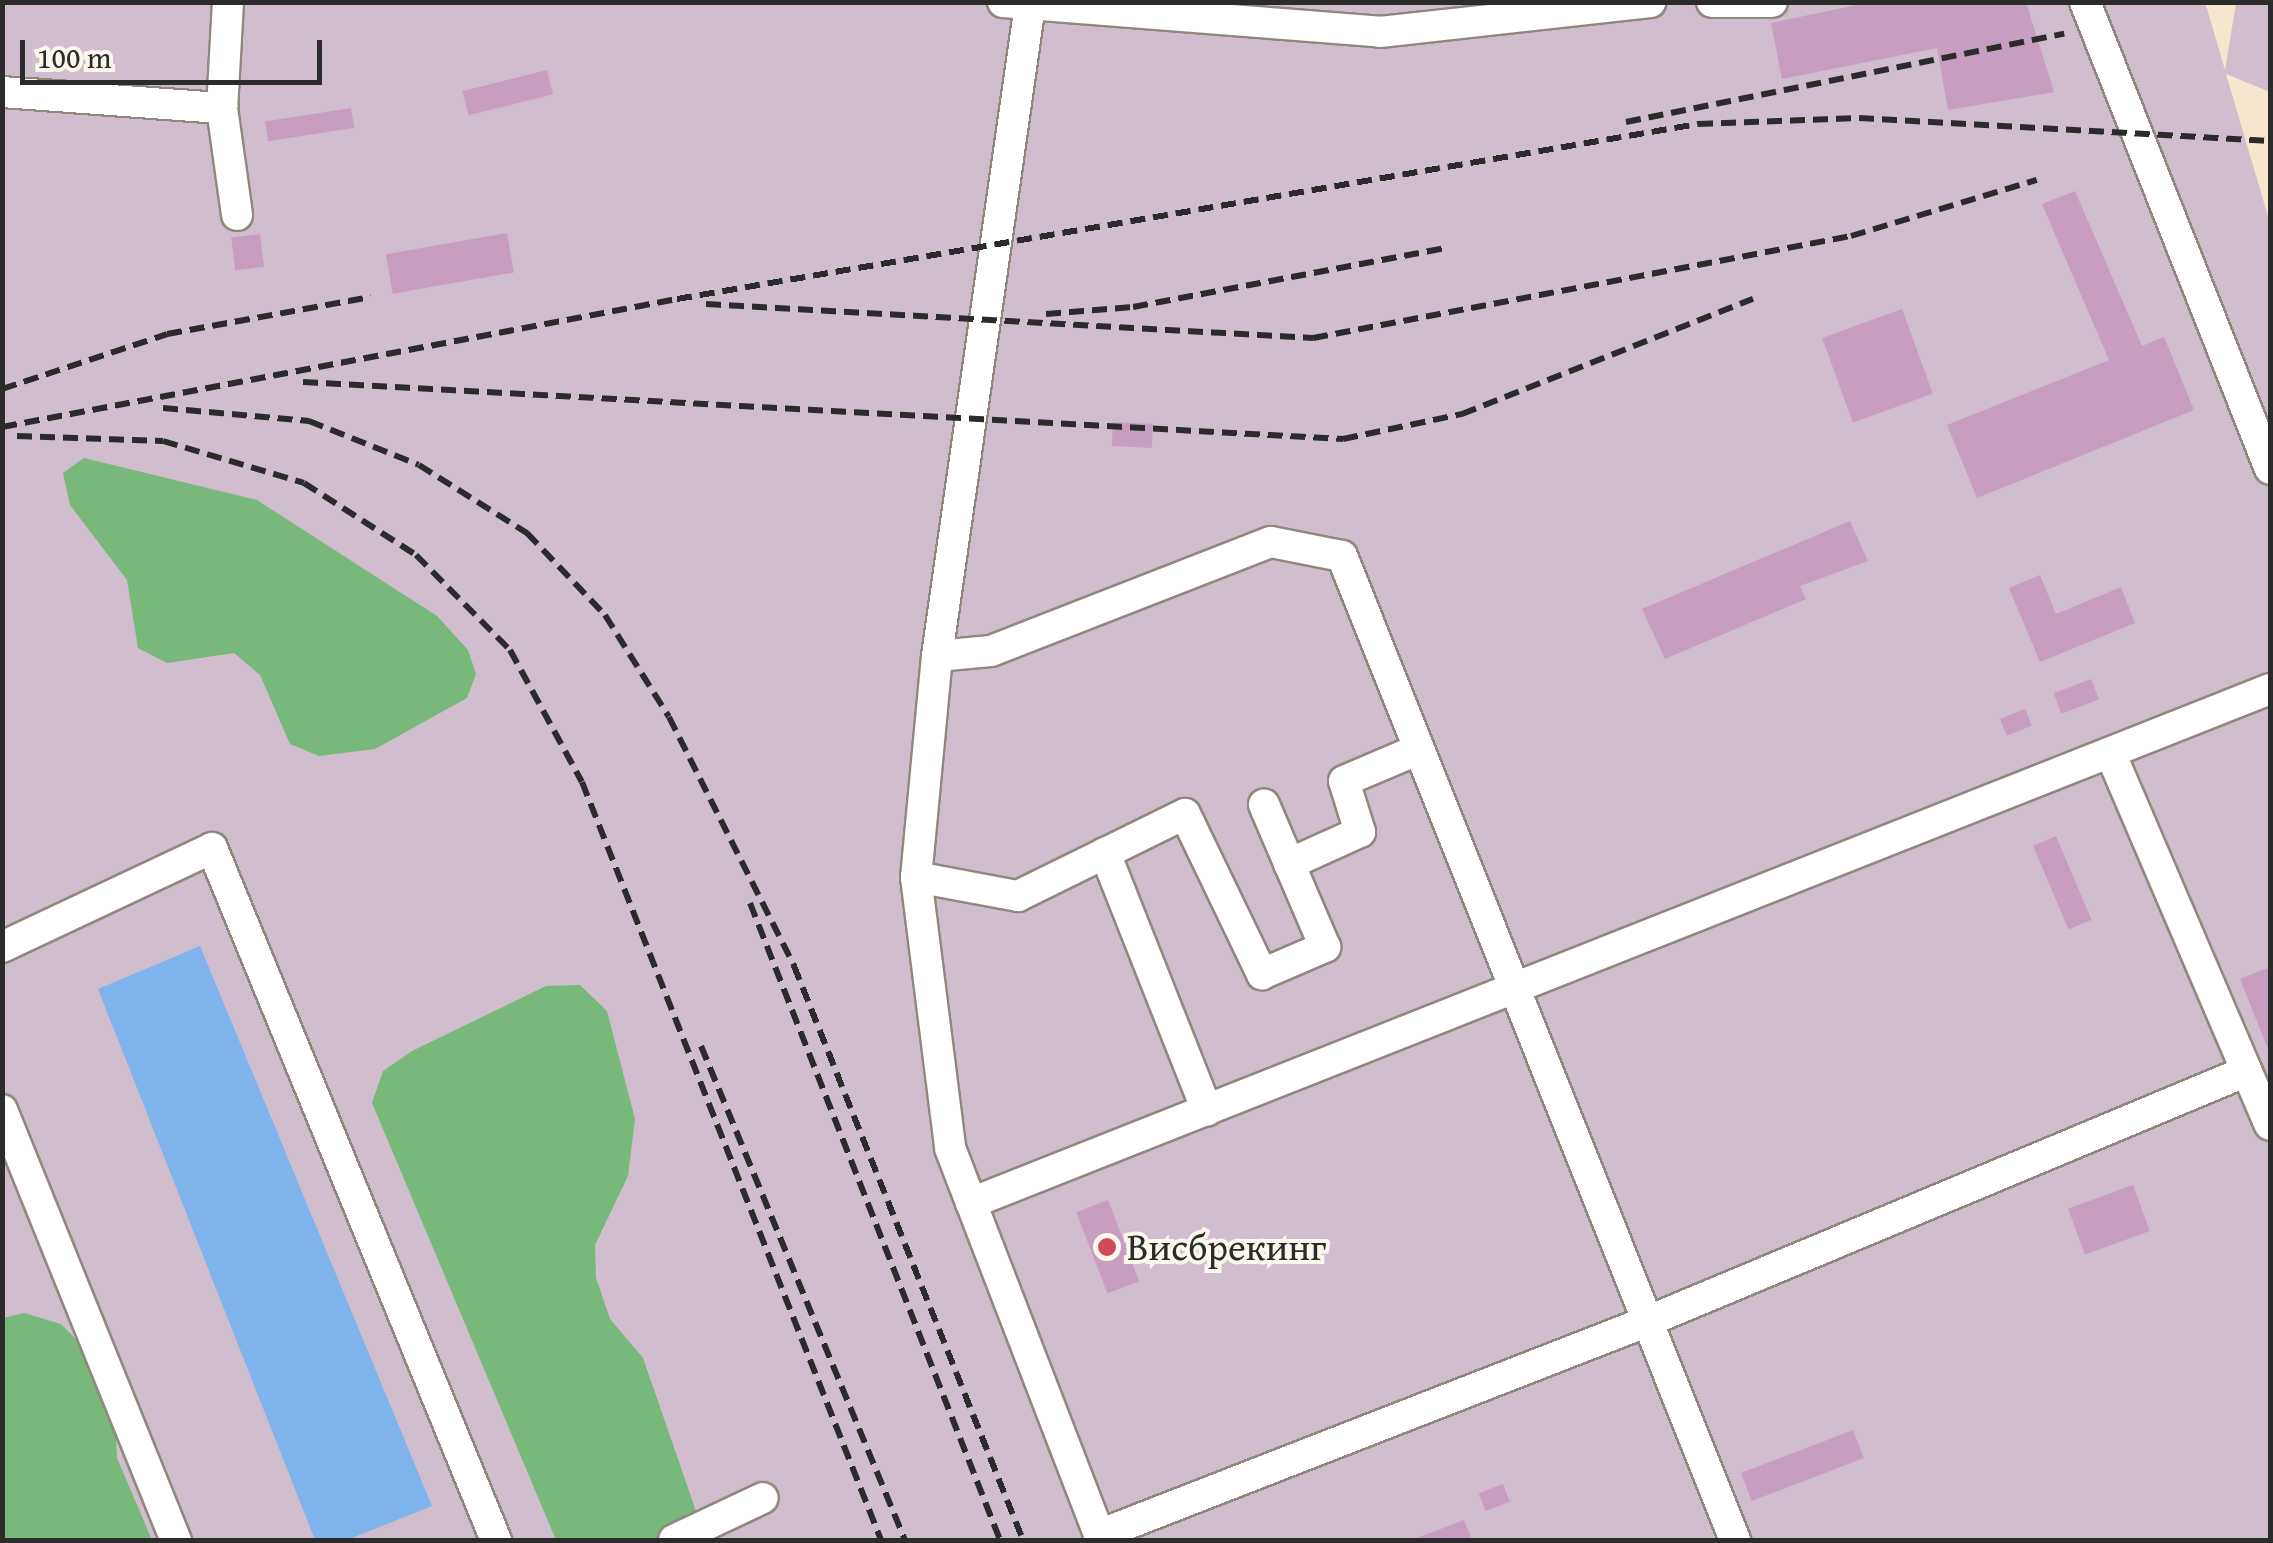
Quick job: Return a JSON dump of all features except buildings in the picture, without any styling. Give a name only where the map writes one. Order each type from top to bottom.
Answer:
[{"type":"lane","points":[[228,2],[222,108],[237,215]]},
{"type":"lane","points":[[1650,2],[1416,31],[1335,15],[1017,4],[937,656],[916,877],[950,1148],[1100,1538],[1646,1322],[2247,1070]]},
{"type":"lane","points":[[1712,2],[1767,3]]},
{"type":"lane","points":[[2085,2],[2270,469]]},
{"type":"lane","points":[[2,92],[222,108]]},
{"type":"lane","points":[[937,656],[992,650],[1271,542],[1342,556],[1511,992],[1735,1540]]},
{"type":"lane","points":[[972,1202],[2112,757],[2270,688]]},
{"type":"lane","points":[[1289,864],[1360,832],[1344,782],[1417,750]]},
{"type":"lane","points":[[2112,757],[2270,1125]]},
{"type":"lane","points":[[916,877],[1018,896],[1185,814],[1262,974],[1325,947],[1264,805]]},
{"type":"lane","points":[[2,947],[212,848],[496,1540]]},
{"type":"lane","points":[[1105,853],[1207,1110]]},
{"type":"lane","points":[[2,1110],[176,1540]]},
{"type":"lane","points":[[674,1540],[763,1498]]},
{"type":"shaded area","points":[[2205,2],[2225,70],[2236,3],[2270,3],[2270,92],[2226,74],[2270,223],[2270,1540],[3,1540],[3,3]]},
{"type":"green space","points":[[84,458],[257,500],[437,616],[468,650],[476,674],[467,698],[375,749],[319,756],[290,744],[260,675],[234,653],[167,663],[138,648],[127,580],[70,505],[63,473]]},
{"type":"green space","points":[[580,985],[607,1011],[635,1119],[628,1176],[595,1245],[596,1278],[610,1319],[643,1358],[706,1540],[556,1540],[372,1103],[383,1071],[412,1051],[546,986]]},
{"type":"green space","points":[[24,1313],[61,1324],[94,1358],[115,1404],[117,1458],[152,1540],[3,1540],[3,1318]]},
{"type":"water","points":[[200,946],[432,1506],[347,1540],[315,1540],[98,989]]},
{"type":"railway","points":[[1626,122],[2064,34]]},
{"type":"railway","points":[[2,427],[677,299],[1698,124],[1859,118],[2270,141]]},
{"type":"railway","points":[[706,304],[1313,338],[1851,236],[2037,180]]},
{"type":"railway","points":[[1046,314],[1133,307],[1445,248]]},
{"type":"railway","points":[[2,389],[167,334],[371,297]]},
{"type":"railway","points":[[303,382],[1343,439],[1462,414],[1753,299]]},
{"type":"railway","points":[[163,408],[309,421],[419,465],[527,533],[605,615],[669,717],[794,966],[1023,1540]]},
{"type":"railway","points":[[17,436],[163,441],[304,483],[416,555],[510,650],[582,782],[881,1540]]},
{"type":"railway","points":[[750,903],[1000,1540]]},
{"type":"railway","points":[[701,1046],[905,1540]]},
{"type":"place","name":"Висбрекинг","points":[[1107,1247]]}]
